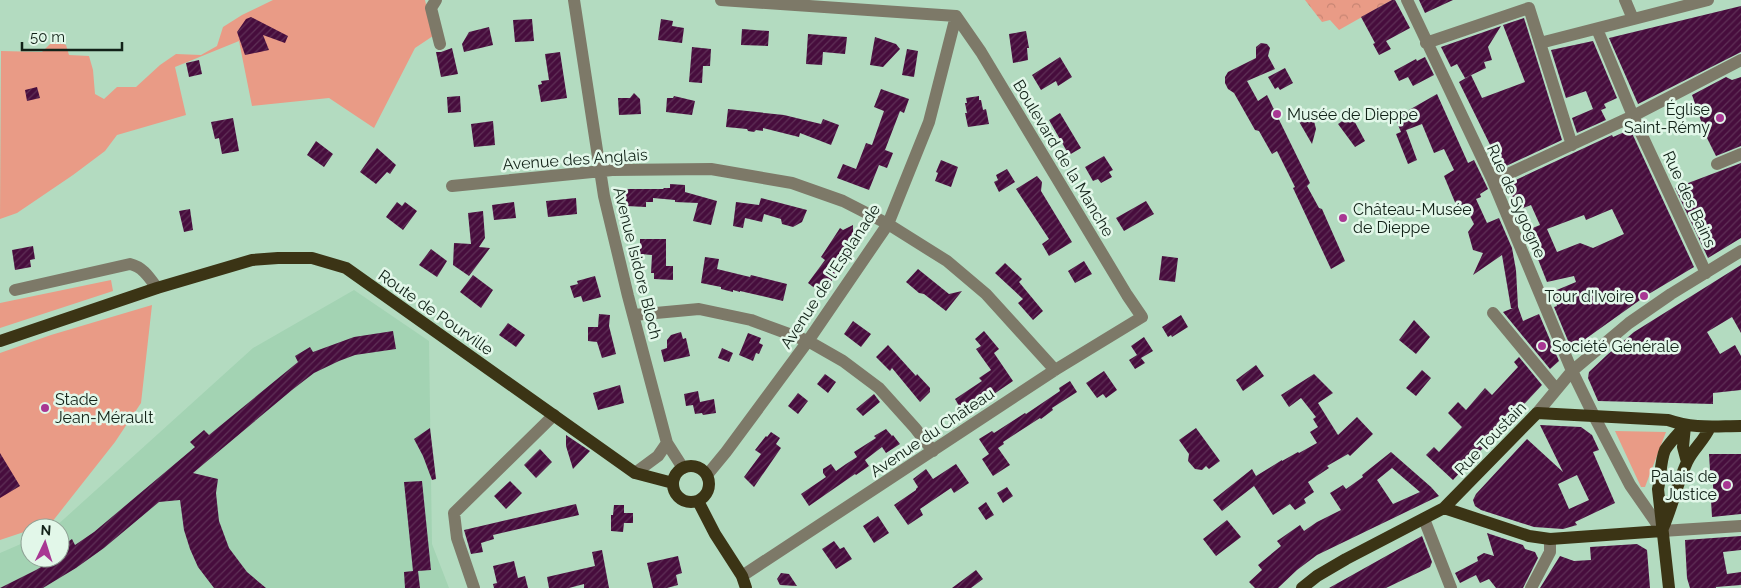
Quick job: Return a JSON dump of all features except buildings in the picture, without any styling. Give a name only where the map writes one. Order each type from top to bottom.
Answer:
[{"type":"main road","name":"Route de Pourville","points":[[0,341],[157,288],[252,260],[312,258],[346,268],[635,473],[673,483]]},
{"type":"main road","points":[[1537,413],[1668,420],[1685,426],[1741,426]]},
{"type":"main road","name":"Rue Toustain","points":[[1302,588],[1317,576],[1444,508],[1537,413]]},
{"type":"main road","points":[[1685,426],[1683,447],[1687,462]]},
{"type":"main road","points":[[1669,588],[1658,489],[1662,462],[1666,450],[1685,426]]},
{"type":"main road","points":[[1662,530],[1687,462],[1694,449],[1714,427]]},
{"type":"main road","points":[[688,466],[699,468],[707,475],[709,487],[703,497],[692,502],[680,499],[673,483],[674,477],[683,468],[688,466]]},
{"type":"main road","points":[[698,500],[715,534],[744,582]]},
{"type":"main road","points":[[1444,508],[1529,536],[1550,539],[1662,530]]},
{"type":"street","points":[[436,0],[432,8],[440,44]]},
{"type":"street","name":"Avenue Isidore Bloch","points":[[574,0],[599,171],[628,296],[666,443],[683,468]]},
{"type":"street","points":[[721,0],[956,16]]},
{"type":"street","name":"Rue de Sygogne","points":[[1407,0],[1492,179],[1572,371],[1630,485],[1662,530]]},
{"type":"street","points":[[1625,0],[1633,19]]},
{"type":"street","points":[[1540,43],[1708,0]]},
{"type":"street","points":[[1426,43],[1529,8],[1572,145]]},
{"type":"street","name":"Avenue de l'Esplanade","points":[[707,475],[808,341],[888,224],[928,122],[956,16]]},
{"type":"street","name":"Boulevard de la Manche","points":[[956,16],[981,52],[1142,317]]},
{"type":"street","name":"Rue des Bains","points":[[1597,29],[1633,116],[1706,273]]},
{"type":"street","points":[[1492,179],[1506,175],[1633,116],[1741,60]]},
{"type":"street","points":[[1717,164],[1741,154]]},
{"type":"street","name":"Avenue des Anglais","points":[[452,186],[599,171],[711,169],[792,183],[843,201],[888,224],[947,261],[986,294],[1055,370]]},
{"type":"street","name":"Rue Toustain","points":[[1537,413],[1572,371],[1629,322],[1741,251]]},
{"type":"street","points":[[15,290],[130,264],[143,270],[157,288]]},
{"type":"street","points":[[634,314],[699,309],[751,320],[808,341],[843,361],[879,388],[933,451]]},
{"type":"street","points":[[1493,313],[1556,389]]},
{"type":"street","name":"Avenue du Château","points":[[744,582],[933,451],[1055,370],[1142,317]]},
{"type":"street","points":[[474,588],[457,538],[454,514],[554,415]]},
{"type":"street","points":[[635,473],[653,461],[666,443]]},
{"type":"street","points":[[1424,519],[1451,588]]},
{"type":"street","points":[[1662,530],[1741,526]]},
{"type":"street","points":[[1531,588],[1550,552],[1550,539]]},
{"type":"shaded area","points":[[354,290],[429,341],[432,544],[449,588],[0,588],[0,553],[20,544],[20,568],[70,568],[70,518],[65,518],[253,348]]},
{"type":"green space","points":[[273,0],[425,0],[433,36],[415,48],[374,128],[329,98],[252,106],[239,41],[175,67],[186,115],[117,135],[105,151],[73,175],[17,213],[0,219],[1,51],[42,52],[54,40],[66,45],[69,55],[89,56],[93,70],[95,94],[104,99],[117,87],[136,87],[160,65],[176,54],[201,55],[217,46],[223,27],[242,15]]},
{"type":"green space","points":[[1305,0],[1392,0],[1339,30],[1330,20],[1322,22]]},
{"type":"green space","points":[[111,280],[113,291],[0,328],[0,303]]},
{"type":"green space","name":"Stade Jean-Mérault","points":[[152,305],[141,403],[115,442],[55,518],[20,518],[20,533],[0,540],[0,353],[51,335]]},
{"type":"green space","points":[[1615,431],[1666,432],[1645,487],[1641,487]]},
{"type":"place","name":"Musée de Dieppe","points":[[1277,114]]},
{"type":"place","name":"Église Saint-Rémy","points":[[1720,118]]},
{"type":"place","name":"Château-Musée de Dieppe","points":[[1343,218]]},
{"type":"place","name":"Tour d'Ivoire","points":[[1644,296]]},
{"type":"place","name":"Société Générale","points":[[1542,346]]},
{"type":"place","name":"Stade Jean-Mérault","points":[[45,408]]},
{"type":"place","name":"Palais de Justice","points":[[1727,485]]}]
